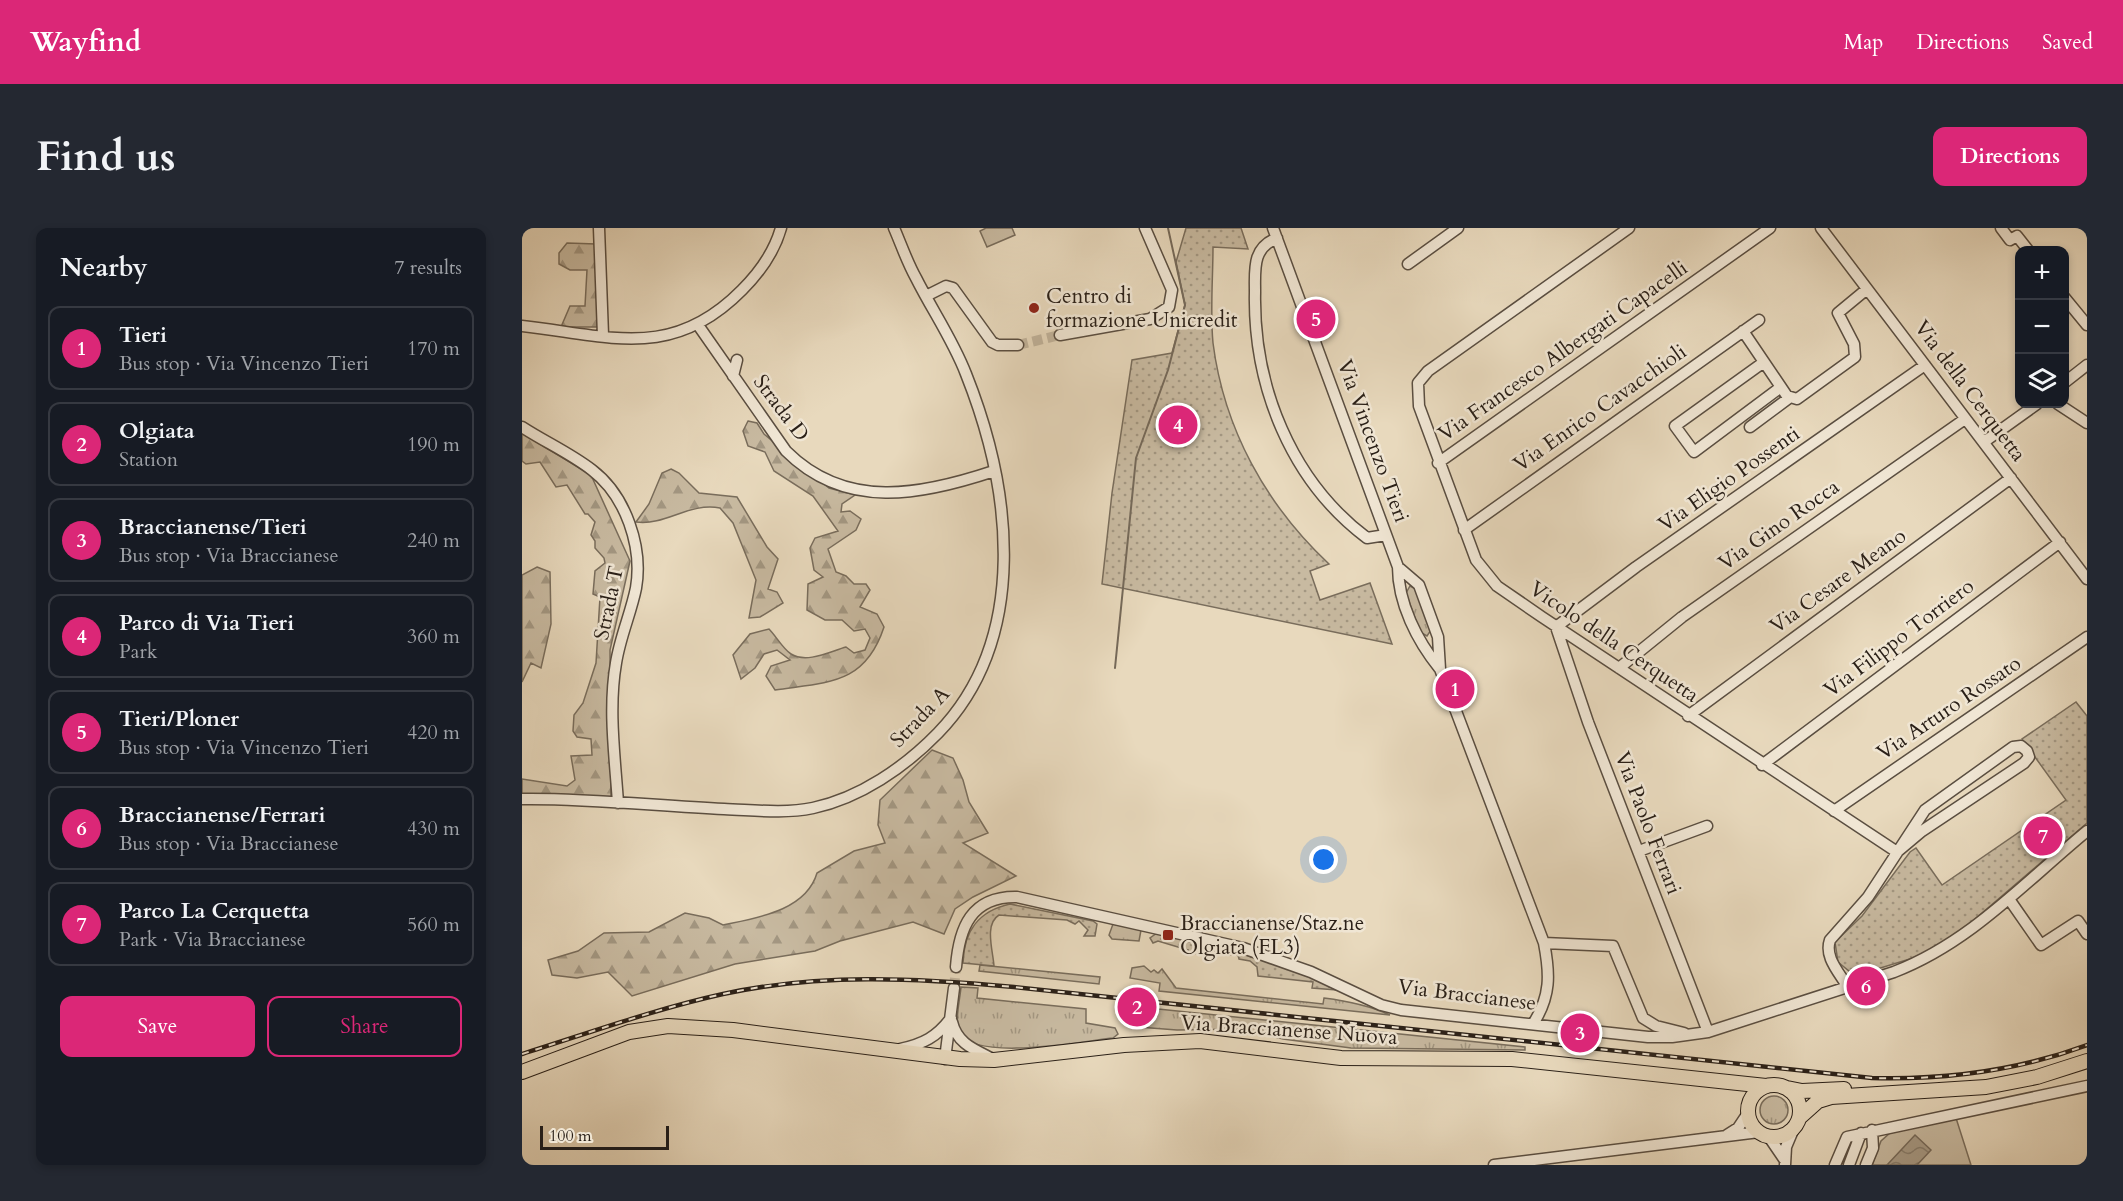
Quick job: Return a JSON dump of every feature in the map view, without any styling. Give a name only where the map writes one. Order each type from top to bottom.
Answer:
[{"type":"main road","points":[[522,1072],[629,1032],[669,1026],[733,1029],[945,1059],[994,1060]]},
{"type":"main road","name":"Via Braccianense Nuova","points":[[994,1060],[1124,1045],[1200,1041],[1341,1058],[1512,1059],[1766,1086]]},
{"type":"main road","points":[[1725,1083],[1740,1091],[1751,1124],[1764,1134],[1780,1137],[1818,1101],[1831,1097],[2005,1084],[2087,1061]]},
{"type":"main road","points":[[1748,1110],[1752,1097],[1766,1086],[1777,1085],[1802,1091],[1832,1088],[1900,1093]]},
{"type":"main road","points":[[1787,1088],[1798,1101],[1797,1123]]},
{"type":"street","points":[[599,228],[603,335]]},
{"type":"street","points":[[522,326],[656,338],[682,332],[698,325],[722,308],[755,276],[774,247],[781,228]]},
{"type":"street","name":"Strada A","points":[[522,799],[767,811],[813,808],[842,799],[877,782],[924,747],[965,700],[984,667],[995,631],[1004,555],[1002,516],[983,423],[966,374],[894,228]]},
{"type":"street","points":[[1060,335],[1150,319],[1169,307],[1172,290],[1145,228]]},
{"type":"street","points":[[1408,264],[1458,228]]},
{"type":"street","name":"Vicolo della Cerquetta","points":[[1629,228],[1428,371],[1420,381],[1417,392],[1419,406],[1438,463],[1473,553],[1487,576],[1556,627],[1762,765],[1898,852]]},
{"type":"street","name":"Via Francesco Albergati Capacelli","points":[[1438,463],[1770,228]]},
{"type":"street","name":"Via della Cerquetta","points":[[1821,228],[2087,579]]},
{"type":"street","points":[[2001,228],[2010,240],[2017,236],[2025,246]]},
{"type":"street","points":[[1275,233],[1258,253],[1254,308],[1257,350],[1280,427],[1309,478],[1340,514],[1367,538],[1386,535]]},
{"type":"street","name":"Via Vincenzo Tieri","points":[[1275,233],[1398,567],[1399,589],[1419,639],[1440,669],[1544,943],[1549,985],[1542,1008],[1533,1024]]},
{"type":"street","points":[[926,296],[946,286],[953,288],[992,342],[999,345],[1018,345]]},
{"type":"street","points":[[1750,427],[1789,398],[1800,397],[1853,360],[1856,348],[1838,313],[1867,289]]},
{"type":"street","points":[[2066,300],[2087,325]]},
{"type":"street","name":"Via Enrico Cavacchioli","points":[[1464,530],[1759,320]]},
{"type":"street","name":"Strada D","points":[[698,325],[792,457],[838,486],[889,494],[905,493],[963,482],[994,471]]},
{"type":"street","points":[[1743,331],[1789,398]]},
{"type":"street","points":[[733,376],[737,360]]},
{"type":"street","points":[[1764,362],[1675,426],[1694,452],[1781,387]]},
{"type":"street","name":"Via Eligio Possenti","points":[[1556,627],[1636,567],[1925,365]]},
{"type":"street","points":[[2069,379],[2087,365]]},
{"type":"street","points":[[1984,442],[2031,408]]},
{"type":"street","points":[[2064,408],[2087,423]]},
{"type":"street","name":"Via Gino Rocca","points":[[1619,668],[1682,617],[1965,419]]},
{"type":"street","name":"Strada T","points":[[522,427],[590,468],[603,480],[614,494],[636,541],[638,565],[636,588],[616,663],[613,692],[618,804]]},
{"type":"street","name":"Via Cesare Meano","points":[[1688,716],[2011,478]]},
{"type":"street","name":"Via Filippo Torriero","points":[[1762,765],[2060,542]]},
{"type":"street","name":"Via Vincenzo Tieri","points":[[1398,567],[1419,585],[1437,635],[1440,669]]},
{"type":"street","points":[[1399,589],[1409,584],[1419,585]]},
{"type":"street","name":"Via Paolo Ferrari","points":[[1556,627],[1588,722],[1708,1032]]},
{"type":"street","points":[[1419,639],[1427,641],[1437,635]]},
{"type":"street","name":"Via Arturo Rossato","points":[[1834,811],[2087,637]]},
{"type":"street","points":[[1847,986],[1830,957],[1828,943],[1868,897],[1916,821],[1933,803],[2013,747],[2021,746],[2027,751],[2029,757],[2024,763],[1922,831],[1898,852]]},
{"type":"street","points":[[1639,851],[1707,826]]},
{"type":"street","name":"Via Braccianese","points":[[956,967],[959,938],[971,916],[993,900],[1017,897],[1243,948],[1289,963],[1382,1005],[1401,1010],[1648,1037],[1692,1035],[1708,1032],[1894,972],[1923,960],[1962,936],[2087,831]]},
{"type":"street","points":[[2009,898],[2041,945],[2078,921],[2087,934]]},
{"type":"street","points":[[1544,943],[1613,946],[1643,1018],[1656,1026],[1692,1035]]},
{"type":"street","points":[[945,1059],[954,988]]},
{"type":"street","points":[[891,1050],[920,1045],[932,1039],[951,1018]]},
{"type":"street","points":[[951,1018],[960,1040],[994,1060]]},
{"type":"street","points":[[1835,1165],[1847,1137],[2087,1086]]},
{"type":"street","points":[[1724,1136],[1738,1128],[1748,1110]]},
{"type":"street","points":[[1784,1162],[1788,1141],[1797,1123]]},
{"type":"street","points":[[1841,1150],[1851,1160],[1867,1162],[1873,1148],[1889,1127]]},
{"type":"street","points":[[1867,1132],[1873,1148]]},
{"type":"street","points":[[1851,1160],[1867,1132]]},
{"type":"street","points":[[1494,1165],[1724,1136],[1764,1134],[1784,1162]]},
{"type":"green space","points":[[986,228],[1012,228],[1015,235],[987,247],[980,231]]},
{"type":"green space","points":[[1186,228],[1241,228],[1248,249],[1213,247],[1213,343],[1227,406],[1238,435],[1268,491],[1306,541],[1329,564],[1310,571],[1320,600],[1370,583],[1392,644],[1102,584],[1112,493],[1132,360],[1172,353],[1185,305],[1176,262]]},
{"type":"green space","points":[[567,243],[596,244],[599,327],[561,327],[570,306],[585,306],[587,270],[570,270],[559,264],[559,253]]},
{"type":"green space","points":[[748,421],[757,423],[764,434],[829,488],[855,495],[842,504],[841,512],[850,511],[861,519],[856,530],[828,549],[836,572],[846,576],[854,584],[866,584],[870,590],[860,607],[877,614],[884,627],[876,646],[866,660],[855,670],[828,682],[775,690],[766,676],[771,666],[790,660],[777,650],[764,654],[755,668],[741,679],[733,655],[750,634],[769,629],[788,652],[804,658],[819,656],[846,647],[854,653],[865,650],[870,638],[865,629],[854,631],[842,620],[825,620],[807,610],[808,584],[823,577],[814,570],[810,548],[815,538],[838,531],[813,496],[774,471],[765,452],[748,446],[743,431]]},
{"type":"green space","points":[[522,433],[591,475],[630,561],[610,650],[611,799],[522,796],[522,779],[567,786],[575,780],[571,756],[592,755],[591,739],[577,737],[573,731],[574,715],[583,703],[596,663],[600,597],[593,594],[595,571],[605,563],[604,558],[595,548],[595,541],[591,535],[595,522],[588,514],[585,514],[567,485],[556,487],[540,462],[526,464],[522,461]]},
{"type":"green space","points":[[671,469],[679,473],[699,493],[737,497],[767,547],[778,559],[768,589],[777,592],[783,603],[760,617],[749,618],[756,580],[733,523],[720,508],[698,508],[657,521],[636,522],[649,504],[662,473]]},
{"type":"green space","points":[[537,567],[550,572],[551,624],[541,668],[531,663],[522,682],[522,575]]},
{"type":"green space","points":[[1410,586],[1416,589],[1431,630],[1427,636],[1420,632],[1406,593]]},
{"type":"green space","points":[[2076,702],[2087,716],[2087,823],[1947,943],[1913,958],[1861,974],[1849,971],[1838,962],[1835,942],[1862,916],[1910,852],[1916,848],[1942,885],[2066,800],[2022,739]]},
{"type":"green space","points":[[932,750],[953,758],[963,780],[969,802],[988,833],[963,843],[1016,876],[973,897],[955,909],[944,934],[913,922],[840,941],[815,951],[735,964],[632,996],[608,972],[577,978],[552,975],[548,960],[578,951],[604,933],[649,932],[685,913],[709,918],[723,925],[778,911],[791,904],[811,886],[817,873],[854,851],[885,843],[878,825],[880,800]]},
{"type":"green space","points":[[1010,904],[1093,921],[1097,924],[1095,936],[1084,936],[1088,930],[1079,921],[1075,924],[1067,920],[999,915],[994,919],[991,931],[994,966],[963,963],[966,941],[975,924],[989,912]]},
{"type":"green space","points":[[1113,924],[1141,930],[1139,941],[1112,939],[1109,935]]},
{"type":"green space","points":[[1157,933],[1272,962],[1337,990],[1312,988],[1313,982],[1258,976],[1257,967],[1250,961],[1239,959],[1238,955],[1186,953],[1188,950],[1158,941],[1153,943],[1150,938]]},
{"type":"green space","points":[[980,965],[1100,977],[1099,984],[979,971]]},
{"type":"green space","points":[[1144,966],[1151,972],[1154,970],[1158,973],[1162,969],[1176,988],[1323,1004],[1324,998],[1358,1004],[1390,1015],[1159,991],[1160,983],[1130,978],[1132,968]]},
{"type":"green space","points":[[961,987],[978,988],[977,998],[1086,1009],[1086,1023],[1115,1028],[1118,1034],[1113,1038],[1032,1048],[987,1046],[970,1042],[958,1028],[957,1017]]},
{"type":"green space","points":[[1158,1009],[1525,1047],[1525,1050],[1351,1048],[1283,1039],[1243,1029],[1177,1030],[1138,1027],[1125,1022],[1124,1017],[1131,1013],[1157,1016]]},
{"type":"green space","points":[[1774,1096],[1784,1100],[1788,1110],[1784,1120],[1774,1124],[1764,1120],[1760,1110],[1764,1100]]},
{"type":"green space","points":[[1956,1118],[1971,1165],[1872,1165],[1881,1141],[1890,1133]]},
{"type":"water","points":[[1915,1135],[1931,1150],[1917,1165],[1887,1165]]},
{"type":"waterway","points":[[1115,668],[1136,458],[1168,370],[1185,305],[1168,228]]},
{"type":"tunnel","points":[[1018,345],[1060,335]]},
{"type":"tunnel","points":[[954,988],[956,967]]},
{"type":"railway","points":[[522,1054],[647,1014],[723,994],[796,983],[868,979],[941,981],[1014,987],[1872,1078],[1927,1077],[1981,1072],[2034,1061],[2087,1045]]},
{"type":"place","name":"Centro di formazione Unicredit","points":[[1034,308]]},
{"type":"place","name":"Tieri/Ploner","points":[[1316,319]]},
{"type":"place","name":"Parco di Via Tieri","points":[[1178,425]]},
{"type":"place","name":"Tieri","points":[[1455,689]]},
{"type":"place","name":"Parco La Cerquetta","points":[[2043,836]]},
{"type":"place","name":"Braccianense/Staz.ne Olgiata (FL3)","points":[[1168,935]]},
{"type":"place","name":"Braccianense/Ferrari","points":[[1866,986]]},
{"type":"place","name":"Olgiata","points":[[1137,1007]]},
{"type":"place","name":"Braccianense/Tieri","points":[[1580,1033]]}]
